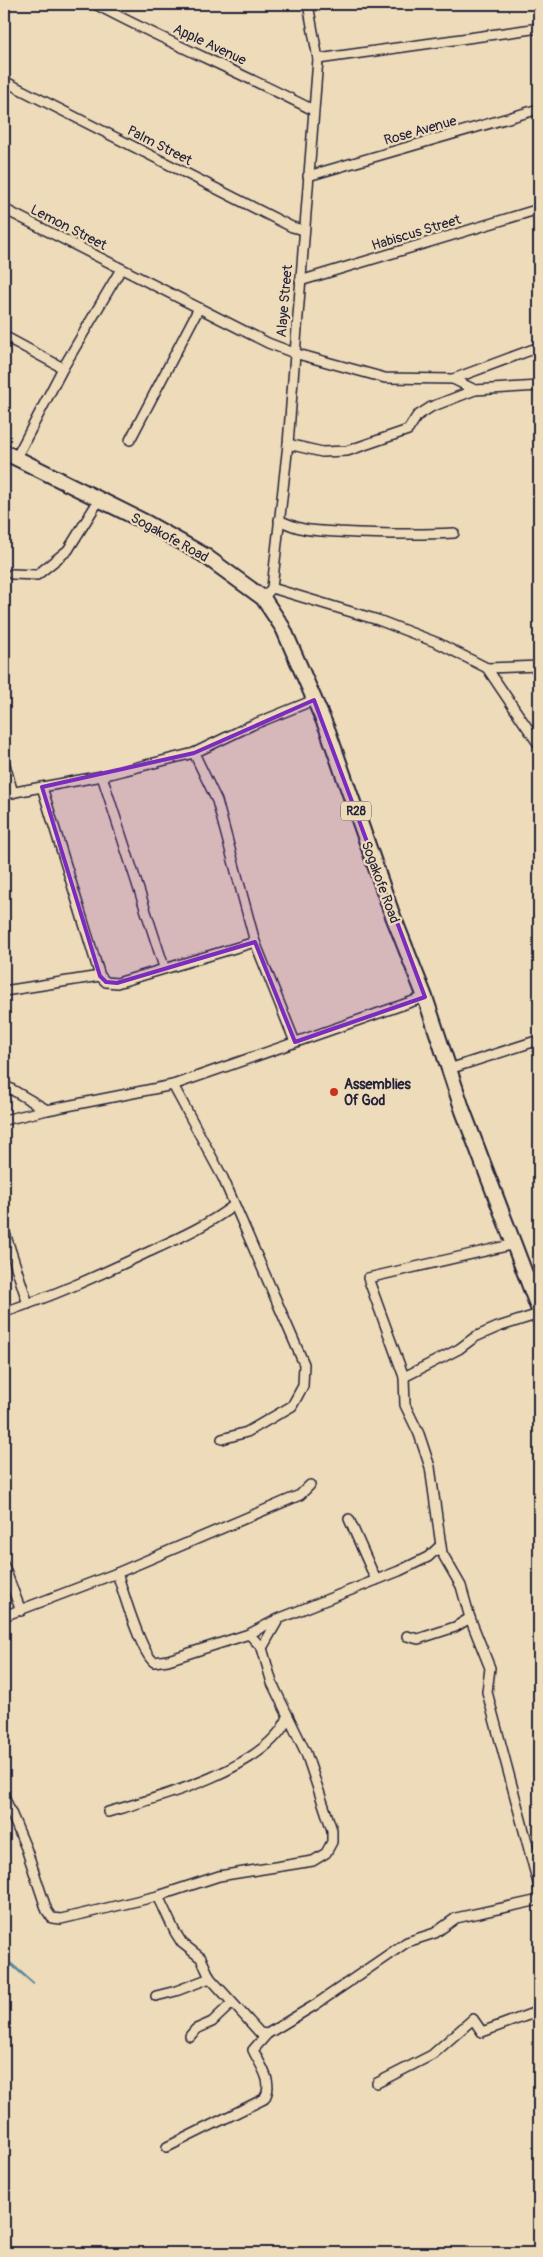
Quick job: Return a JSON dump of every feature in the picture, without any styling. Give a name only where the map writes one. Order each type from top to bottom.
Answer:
[{"type":"main road","name":"Sogakofe Road","points":[[10,455],[147,523],[268,593],[314,700],[425,997],[463,1111],[515,1244],[539,1312]]},
{"type":"street","name":"Apple Avenue","points":[[95,4],[130,23],[258,81],[313,110]]},
{"type":"street","name":"Alaye Street","points":[[268,593],[288,444],[318,59],[308,4]]},
{"type":"street","points":[[318,59],[539,28]]},
{"type":"street","name":"Palm Street","points":[[4,81],[292,227],[304,230]]},
{"type":"street","name":"Rose Avenue","points":[[308,176],[539,109]]},
{"type":"street","name":"Lemon Street","points":[[4,209],[268,343],[385,378],[453,379]]},
{"type":"street","name":"Habiscus Street","points":[[300,281],[539,209]]},
{"type":"street","points":[[10,455],[121,270]]},
{"type":"street","points":[[130,440],[199,308]]},
{"type":"street","points":[[4,336],[63,368]]},
{"type":"street","points":[[453,379],[539,347]]},
{"type":"street","points":[[453,379],[475,390]]},
{"type":"street","points":[[288,444],[322,452],[347,451],[408,430],[417,416],[431,407],[475,390],[539,386]]},
{"type":"street","points":[[12,574],[37,574],[68,550],[99,500]]},
{"type":"street","points":[[279,520],[296,528],[312,532],[369,534],[454,533]]},
{"type":"street","points":[[268,593],[378,620],[438,643],[487,668],[539,745]]},
{"type":"street","points":[[487,668],[539,666]]},
{"type":"street","points":[[4,760],[8,794],[102,776],[194,753],[244,728],[314,700]]},
{"type":"street","points":[[194,753],[217,801],[255,942],[295,1042]]},
{"type":"street","points":[[102,776],[164,967]]},
{"type":"street","points":[[42,787],[100,976],[106,982],[117,983],[164,967],[255,942]]},
{"type":"street","points":[[4,991],[100,976]]},
{"type":"street","points":[[4,1120],[173,1085],[425,997]]},
{"type":"street","points":[[449,1069],[539,1040]]},
{"type":"street","points":[[4,1085],[47,1110]]},
{"type":"street","points":[[173,1085],[223,1178],[233,1206],[244,1225],[280,1305],[304,1364],[303,1386],[292,1406],[247,1432],[222,1439]]},
{"type":"street","points":[[4,1312],[109,1271],[210,1224],[233,1206]]},
{"type":"street","points":[[4,1230],[28,1304]]},
{"type":"street","points":[[515,1244],[368,1278],[404,1377],[405,1405],[419,1434],[430,1467],[440,1546],[461,1586],[470,1618],[490,1668],[487,1692],[539,1887]]},
{"type":"street","points":[[404,1377],[459,1349],[475,1337],[498,1326],[539,1312]]},
{"type":"street","points":[[4,1616],[117,1573],[300,1495],[310,1485]]},
{"type":"street","points":[[349,1519],[376,1580]]},
{"type":"street","points":[[117,1573],[138,1634],[149,1658],[154,1662],[168,1660],[249,1634],[278,1619],[428,1557],[440,1546]]},
{"type":"street","points":[[4,1566],[21,1610]]},
{"type":"street","points":[[406,1636],[418,1639],[455,1627],[470,1618]]},
{"type":"street","points":[[262,1648],[278,1619]]},
{"type":"street","points":[[4,1796],[26,1848],[47,1911],[52,1918],[61,1919],[79,1916],[158,1896],[219,1876],[313,1861],[326,1853],[332,1842],[332,1830],[316,1778],[272,1683],[262,1648],[249,1634]]},
{"type":"street","points":[[108,1812],[168,1795],[230,1768],[279,1735],[288,1717]]},
{"type":"street","points":[[158,1896],[182,1943],[201,1958],[210,1978],[260,2033],[267,2034]]},
{"type":"street","points":[[167,2147],[264,2099],[268,2092],[269,2083],[253,2050],[267,2034],[407,1942],[435,1933],[456,1918],[539,1900]]},
{"type":"street","points":[[156,1996],[176,1991],[210,1978]]},
{"type":"street","points":[[190,2036],[196,2028],[212,2022],[232,2003]]},
{"type":"street","points":[[377,2083],[432,2055],[473,2019],[482,2032],[539,2011]]},
{"type":"highlighted area","points":[[314,700],[425,997],[295,1042],[255,942],[117,983],[106,982],[100,976],[42,787],[194,753]]},
{"type":"waterway","points":[[4,1958],[33,1983]]},
{"type":"place","name":"Assemblies Of God","points":[[334,1092]]}]
